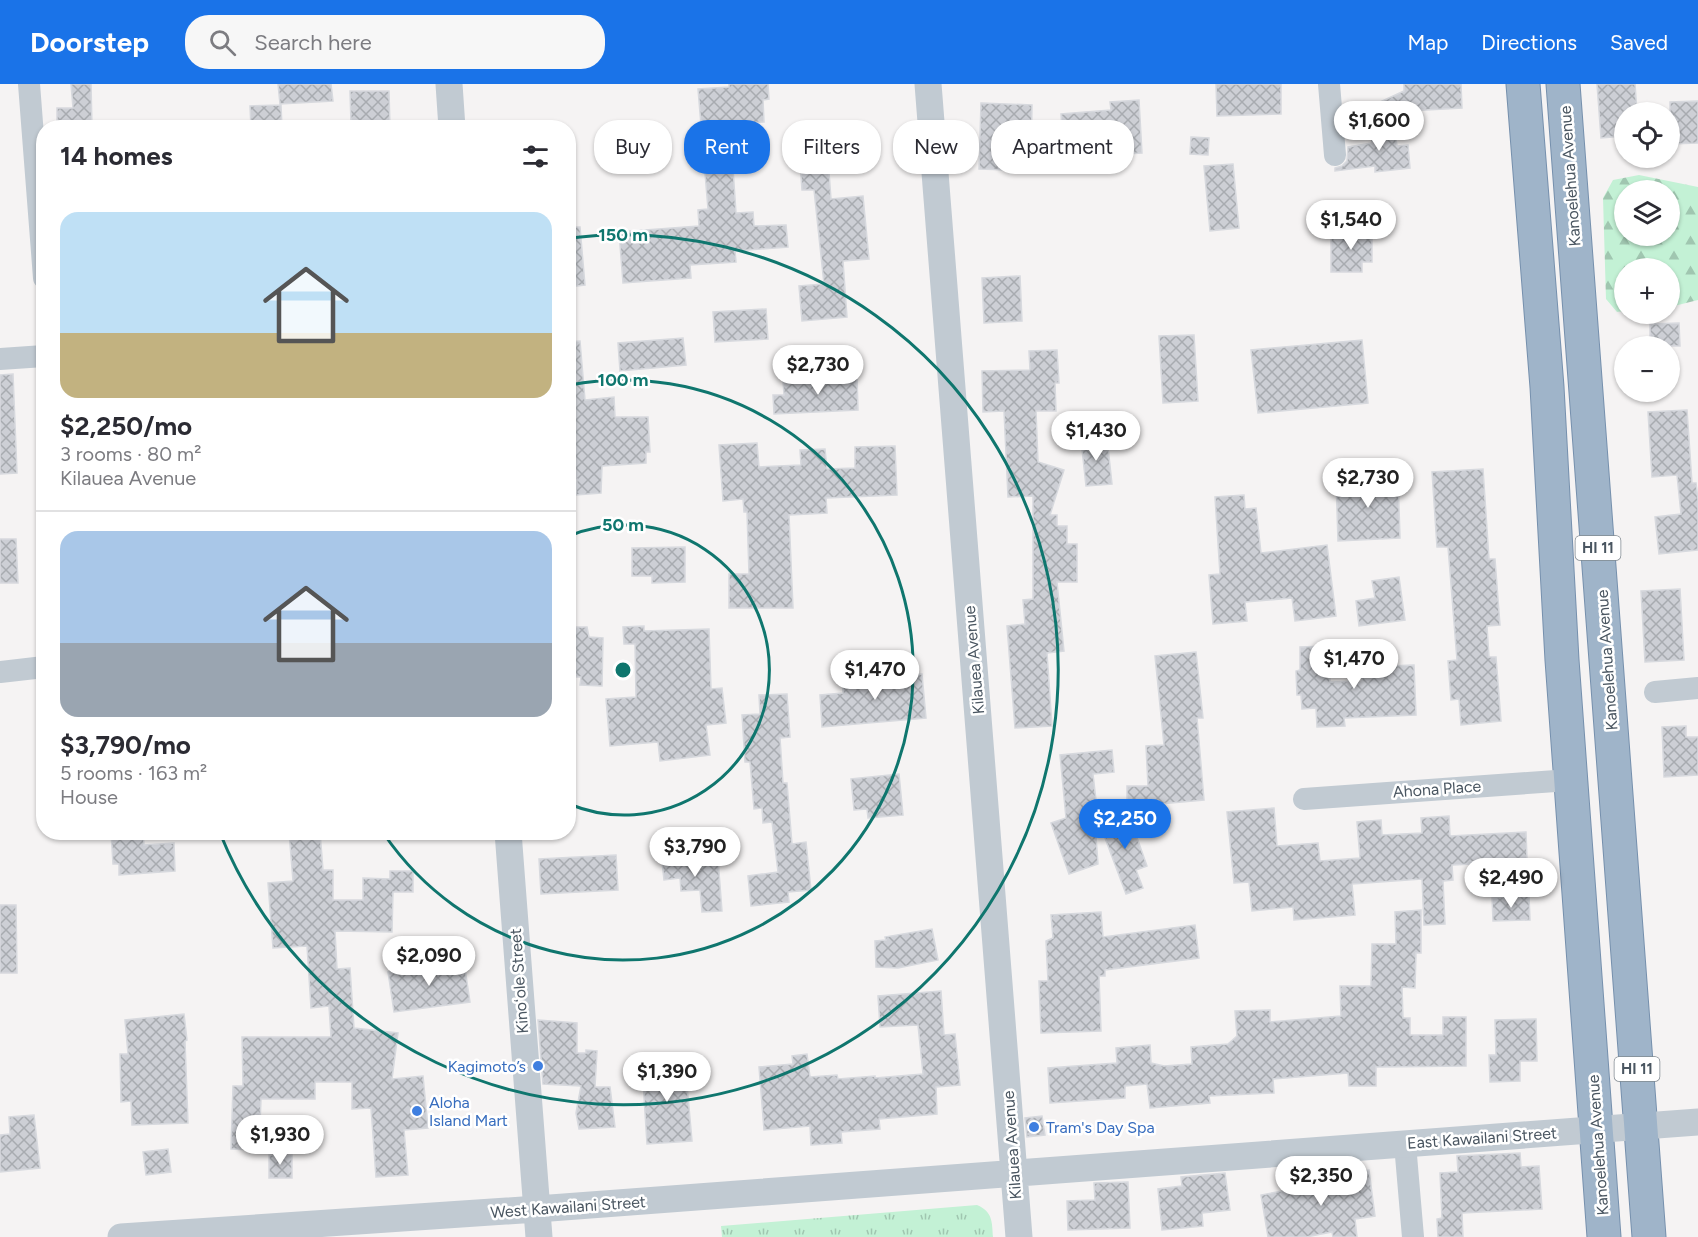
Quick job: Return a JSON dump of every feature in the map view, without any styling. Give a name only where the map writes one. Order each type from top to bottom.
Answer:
[{"type":"highway","name":"Kanoelehua Avenue","points":[[1523,84],[1546,387],[1570,780],[1604,1237]]},
{"type":"highway","name":"Kanoelehua Avenue","points":[[1563,84],[1649,1237]]},
{"type":"street","points":[[29,84],[36,175]]},
{"type":"street","points":[[449,84],[451,120]]},
{"type":"street","name":"Kilauea Avenue","points":[[928,84],[1019,1237]]},
{"type":"street","points":[[1329,84],[1335,155]]},
{"type":"street","points":[[0,359],[36,357]]},
{"type":"street","points":[[0,672],[36,668]]},
{"type":"street","points":[[1655,692],[1698,688]]},
{"type":"street","name":"Ahona Place","points":[[1304,799],[1570,780]]},
{"type":"street","name":"Kinoʻole Street","points":[[509,840],[539,1237]]},
{"type":"street","name":"East Kawailani Street","points":[[1015,1173],[1698,1122]]},
{"type":"street","points":[[1405,1144],[1413,1237]]},
{"type":"street","name":"West Kawailani Street","points":[[121,1237],[1015,1173]]},
{"type":"green space","points":[[1639,175],[1664,180],[1614,180],[1614,246],[1680,246],[1680,183],[1698,187],[1698,300],[1680,304],[1680,258],[1614,258],[1614,308],[1606,299],[1603,198],[1613,180]]},
{"type":"green space","points":[[977,1205],[989,1214],[993,1237],[722,1237],[721,1226]]},
{"type":"building","points":[[71,84],[91,84],[92,120],[57,120],[57,108],[73,108]]},
{"type":"building","points":[[278,84],[331,84],[333,101],[280,104]]},
{"type":"building","points":[[729,84],[768,84],[769,99],[763,100],[764,120],[701,120],[698,89],[729,87]]},
{"type":"building","points":[[1216,84],[1281,84],[1281,114],[1217,116]]},
{"type":"building","points":[[1404,84],[1461,84],[1462,108],[1354,114],[1404,91]]},
{"type":"building","points":[[1597,84],[1635,84],[1636,102],[1614,102],[1614,137],[1601,138]]},
{"type":"building","points":[[350,91],[389,91],[390,120],[351,120]]},
{"type":"building","points":[[1139,100],[1142,153],[1134,153],[1134,120],[1061,120],[1061,114],[1111,110],[1110,102]]},
{"type":"building","points":[[1698,101],[1698,143],[1680,144],[1680,102],[1670,102]]},
{"type":"building","points":[[981,103],[1032,105],[1032,120],[991,120],[991,169],[979,169]]},
{"type":"building","points":[[281,105],[282,120],[251,120],[250,106]]},
{"type":"building","points":[[1394,124],[1397,146],[1408,145],[1410,168],[1375,172],[1375,166],[1335,171],[1335,168],[1347,161],[1348,147],[1372,143],[1370,127]]},
{"type":"building","points":[[1191,137],[1209,138],[1208,155],[1190,154]]},
{"type":"building","points":[[1233,164],[1239,228],[1210,231],[1204,166]]},
{"type":"building","points":[[705,174],[733,174],[736,213],[753,212],[754,226],[786,225],[788,247],[735,251],[736,262],[690,265],[691,278],[623,283],[619,232],[699,226],[698,210],[708,209]]},
{"type":"building","points":[[801,174],[829,174],[831,199],[863,196],[869,259],[843,261],[847,317],[802,321],[799,286],[824,284],[814,190],[802,190]]},
{"type":"building","points":[[576,227],[580,227],[585,285],[576,286]]},
{"type":"building","points":[[1344,231],[1372,231],[1372,262],[1362,262],[1362,272],[1331,272],[1331,237],[1344,237]]},
{"type":"building","points":[[1020,276],[1022,321],[984,323],[982,278]]},
{"type":"building","points":[[766,309],[768,339],[715,342],[713,312]]},
{"type":"building","points":[[1650,324],[1679,324],[1680,336],[1650,336]]},
{"type":"building","points":[[1194,335],[1198,401],[1163,403],[1159,336]]},
{"type":"building","points":[[683,338],[686,365],[620,371],[618,343]]},
{"type":"building","points":[[1362,340],[1368,403],[1258,413],[1251,350]]},
{"type":"building","points":[[576,341],[580,341],[585,400],[614,397],[615,417],[648,417],[650,452],[646,452],[646,463],[602,466],[601,493],[576,495]]},
{"type":"building","points":[[1057,350],[1059,383],[1055,383],[1056,411],[1036,411],[1038,462],[1064,470],[1050,515],[1057,515],[1057,526],[1067,526],[1067,544],[1077,544],[1077,582],[1057,582],[1064,651],[1047,653],[1052,726],[1015,728],[1007,626],[1025,624],[1023,600],[1033,599],[1033,496],[1008,497],[1004,411],[983,412],[982,371],[1030,370],[1029,351]]},
{"type":"building","points":[[13,374],[17,473],[0,474],[0,375]]},
{"type":"building","points":[[857,376],[858,410],[774,414],[773,395],[784,395],[783,380]]},
{"type":"building","points":[[1687,410],[1692,483],[1696,483],[1698,500],[1698,550],[1659,554],[1655,517],[1681,514],[1677,475],[1652,477],[1648,412]]},
{"type":"building","points":[[1107,438],[1112,484],[1086,486],[1081,440]]},
{"type":"building","points":[[757,443],[759,467],[801,465],[800,450],[825,449],[827,469],[855,468],[855,447],[895,446],[897,495],[826,498],[827,513],[789,515],[793,608],[729,608],[729,574],[749,574],[747,512],[744,512],[743,499],[723,501],[719,445]]},
{"type":"building","points":[[1483,469],[1489,559],[1495,559],[1500,625],[1487,626],[1489,657],[1496,657],[1501,721],[1461,725],[1459,699],[1451,700],[1448,661],[1457,660],[1448,547],[1437,547],[1432,472]]},
{"type":"building","points":[[1398,477],[1400,538],[1338,541],[1336,479]]},
{"type":"building","points":[[1244,495],[1245,509],[1256,508],[1261,553],[1327,545],[1336,616],[1295,621],[1292,598],[1245,602],[1247,621],[1213,624],[1209,575],[1220,574],[1215,497]]},
{"type":"building","points":[[0,539],[16,539],[18,583],[0,583]]},
{"type":"building","points":[[685,547],[685,582],[652,583],[652,576],[632,576],[632,548]]},
{"type":"building","points":[[1399,577],[1405,620],[1359,626],[1356,601],[1375,598],[1372,581]]},
{"type":"building","points":[[1680,589],[1684,660],[1645,662],[1641,591]]},
{"type":"building","points":[[644,626],[644,631],[709,629],[711,689],[722,688],[726,723],[706,725],[710,755],[660,761],[658,742],[610,746],[606,699],[636,697],[635,644],[624,644],[623,627]]},
{"type":"building","points":[[576,627],[587,627],[589,637],[603,638],[602,686],[580,685],[581,677],[576,677]]},
{"type":"building","points":[[1329,646],[1330,682],[1362,681],[1361,667],[1414,665],[1416,715],[1344,718],[1345,726],[1317,727],[1316,708],[1302,709],[1301,695],[1297,695],[1296,671],[1300,670],[1300,647]]},
{"type":"building","points":[[1196,652],[1203,718],[1197,718],[1204,800],[1148,805],[1148,807],[1127,807],[1127,786],[1148,786],[1146,746],[1164,745],[1155,656]]},
{"type":"building","points":[[868,674],[868,678],[922,674],[926,718],[822,727],[820,695],[843,693],[842,677]]},
{"type":"building","points":[[787,694],[790,737],[780,738],[783,783],[787,783],[792,844],[806,842],[811,890],[788,892],[789,902],[751,906],[748,876],[778,872],[772,822],[763,823],[762,808],[754,809],[750,762],[745,762],[742,715],[760,714],[759,695]]},
{"type":"building","points":[[1686,726],[1686,737],[1698,737],[1698,775],[1664,777],[1662,727]]},
{"type":"building","points":[[1112,750],[1114,772],[1093,774],[1097,809],[1094,809],[1098,864],[1069,874],[1051,823],[1066,818],[1060,755]]},
{"type":"building","points":[[899,774],[903,815],[868,818],[867,809],[854,810],[851,779]]},
{"type":"building","points":[[1274,808],[1277,846],[1318,843],[1320,861],[1360,858],[1357,822],[1381,820],[1382,835],[1422,833],[1421,818],[1449,816],[1450,836],[1526,832],[1527,860],[1452,865],[1453,880],[1443,881],[1445,924],[1424,925],[1422,879],[1352,884],[1355,915],[1294,920],[1293,907],[1252,911],[1249,882],[1234,883],[1227,812]]},
{"type":"building","points":[[1128,812],[1147,866],[1136,870],[1143,888],[1126,894],[1099,822]]},
{"type":"building","points":[[112,840],[144,840],[144,845],[174,843],[175,871],[119,875],[119,864],[113,864]]},
{"type":"building","points":[[290,840],[321,840],[323,870],[333,870],[333,900],[363,900],[363,878],[390,879],[390,871],[413,871],[413,892],[393,892],[392,932],[335,931],[337,969],[350,968],[354,1028],[398,1033],[392,1079],[423,1076],[428,1128],[404,1130],[408,1175],[376,1177],[371,1108],[352,1109],[352,1082],[315,1082],[315,1099],[261,1099],[259,1150],[231,1149],[233,1086],[243,1086],[242,1037],[331,1037],[329,1006],[311,1008],[307,946],[273,948],[268,883],[293,881]]},
{"type":"building","points":[[682,851],[683,856],[690,856],[690,861],[718,859],[722,911],[702,912],[700,890],[681,891],[680,878],[664,880],[661,853]]},
{"type":"building","points":[[616,855],[618,890],[541,894],[539,859]]},
{"type":"building","points":[[1529,896],[1530,920],[1493,921],[1492,898]]},
{"type":"building","points":[[0,905],[16,905],[17,973],[0,973]]},
{"type":"building","points":[[1421,910],[1421,953],[1416,953],[1415,988],[1402,987],[1403,1018],[1410,1018],[1410,1035],[1443,1035],[1443,1017],[1466,1017],[1466,1066],[1376,1067],[1376,1086],[1349,1086],[1348,1073],[1273,1079],[1274,1093],[1209,1096],[1210,1103],[1150,1108],[1147,1084],[1125,1086],[1125,1098],[1050,1103],[1048,1068],[1117,1063],[1116,1048],[1150,1045],[1151,1063],[1164,1066],[1192,1064],[1191,1047],[1228,1044],[1237,1036],[1235,1011],[1270,1010],[1270,1022],[1341,1016],[1340,986],[1371,986],[1372,944],[1396,944],[1395,912]]},
{"type":"building","points":[[1101,912],[1103,937],[1195,925],[1199,958],[1105,970],[1105,976],[1099,976],[1101,1031],[1041,1033],[1039,981],[1048,981],[1046,941],[1053,938],[1051,915]]},
{"type":"building","points":[[932,929],[938,960],[898,968],[876,967],[875,941],[886,940],[885,937]]},
{"type":"building","points":[[464,962],[470,1002],[394,1012],[388,972]]},
{"type":"building","points":[[941,991],[944,1035],[955,1034],[960,1085],[936,1087],[937,1114],[879,1119],[880,1129],[841,1132],[842,1143],[811,1145],[810,1126],[764,1130],[759,1067],[793,1064],[792,1056],[807,1054],[810,1077],[837,1075],[838,1079],[923,1074],[918,1025],[880,1027],[878,996]]},
{"type":"building","points":[[184,1014],[187,1040],[185,1041],[188,1123],[132,1125],[131,1101],[121,1102],[120,1054],[128,1054],[125,1020]]},
{"type":"building","points":[[1536,1019],[1537,1061],[1520,1061],[1520,1081],[1490,1082],[1489,1055],[1496,1055],[1495,1020]]},
{"type":"building","points":[[538,1020],[577,1023],[577,1053],[586,1053],[586,1050],[597,1051],[595,1087],[610,1087],[615,1127],[579,1129],[576,1113],[581,1086],[543,1084]]},
{"type":"building","points":[[685,1062],[692,1141],[647,1144],[642,1065]]},
{"type":"building","points":[[34,1115],[40,1168],[0,1172],[0,1135],[10,1134],[9,1117]]},
{"type":"building","name":"Tram's Day Spa","points":[[1042,1116],[1045,1135],[1027,1137],[1025,1118]]},
{"type":"building","points":[[168,1149],[171,1172],[146,1175],[143,1152]]},
{"type":"building","points":[[1520,1153],[1521,1167],[1539,1166],[1542,1209],[1462,1213],[1463,1237],[1438,1237],[1437,1219],[1442,1218],[1440,1173],[1458,1172],[1457,1156]]},
{"type":"building","points":[[269,1155],[292,1155],[292,1178],[269,1178]]},
{"type":"building","points":[[1369,1170],[1375,1216],[1355,1219],[1357,1237],[1333,1237],[1332,1232],[1306,1237],[1268,1237],[1261,1195],[1325,1183],[1324,1176]]},
{"type":"building","points":[[1225,1173],[1230,1210],[1202,1213],[1203,1226],[1162,1230],[1158,1189],[1182,1186],[1181,1177]]},
{"type":"building","points":[[1128,1182],[1130,1228],[1068,1230],[1067,1201],[1095,1200],[1094,1183]]},
{"type":"place","name":"Kagimoto’s","points":[[538,1066]]},
{"type":"place","name":"Aloha Island Mart","points":[[417,1111]]},
{"type":"place","name":"Tram's Day Spa","points":[[1034,1127]]}]
